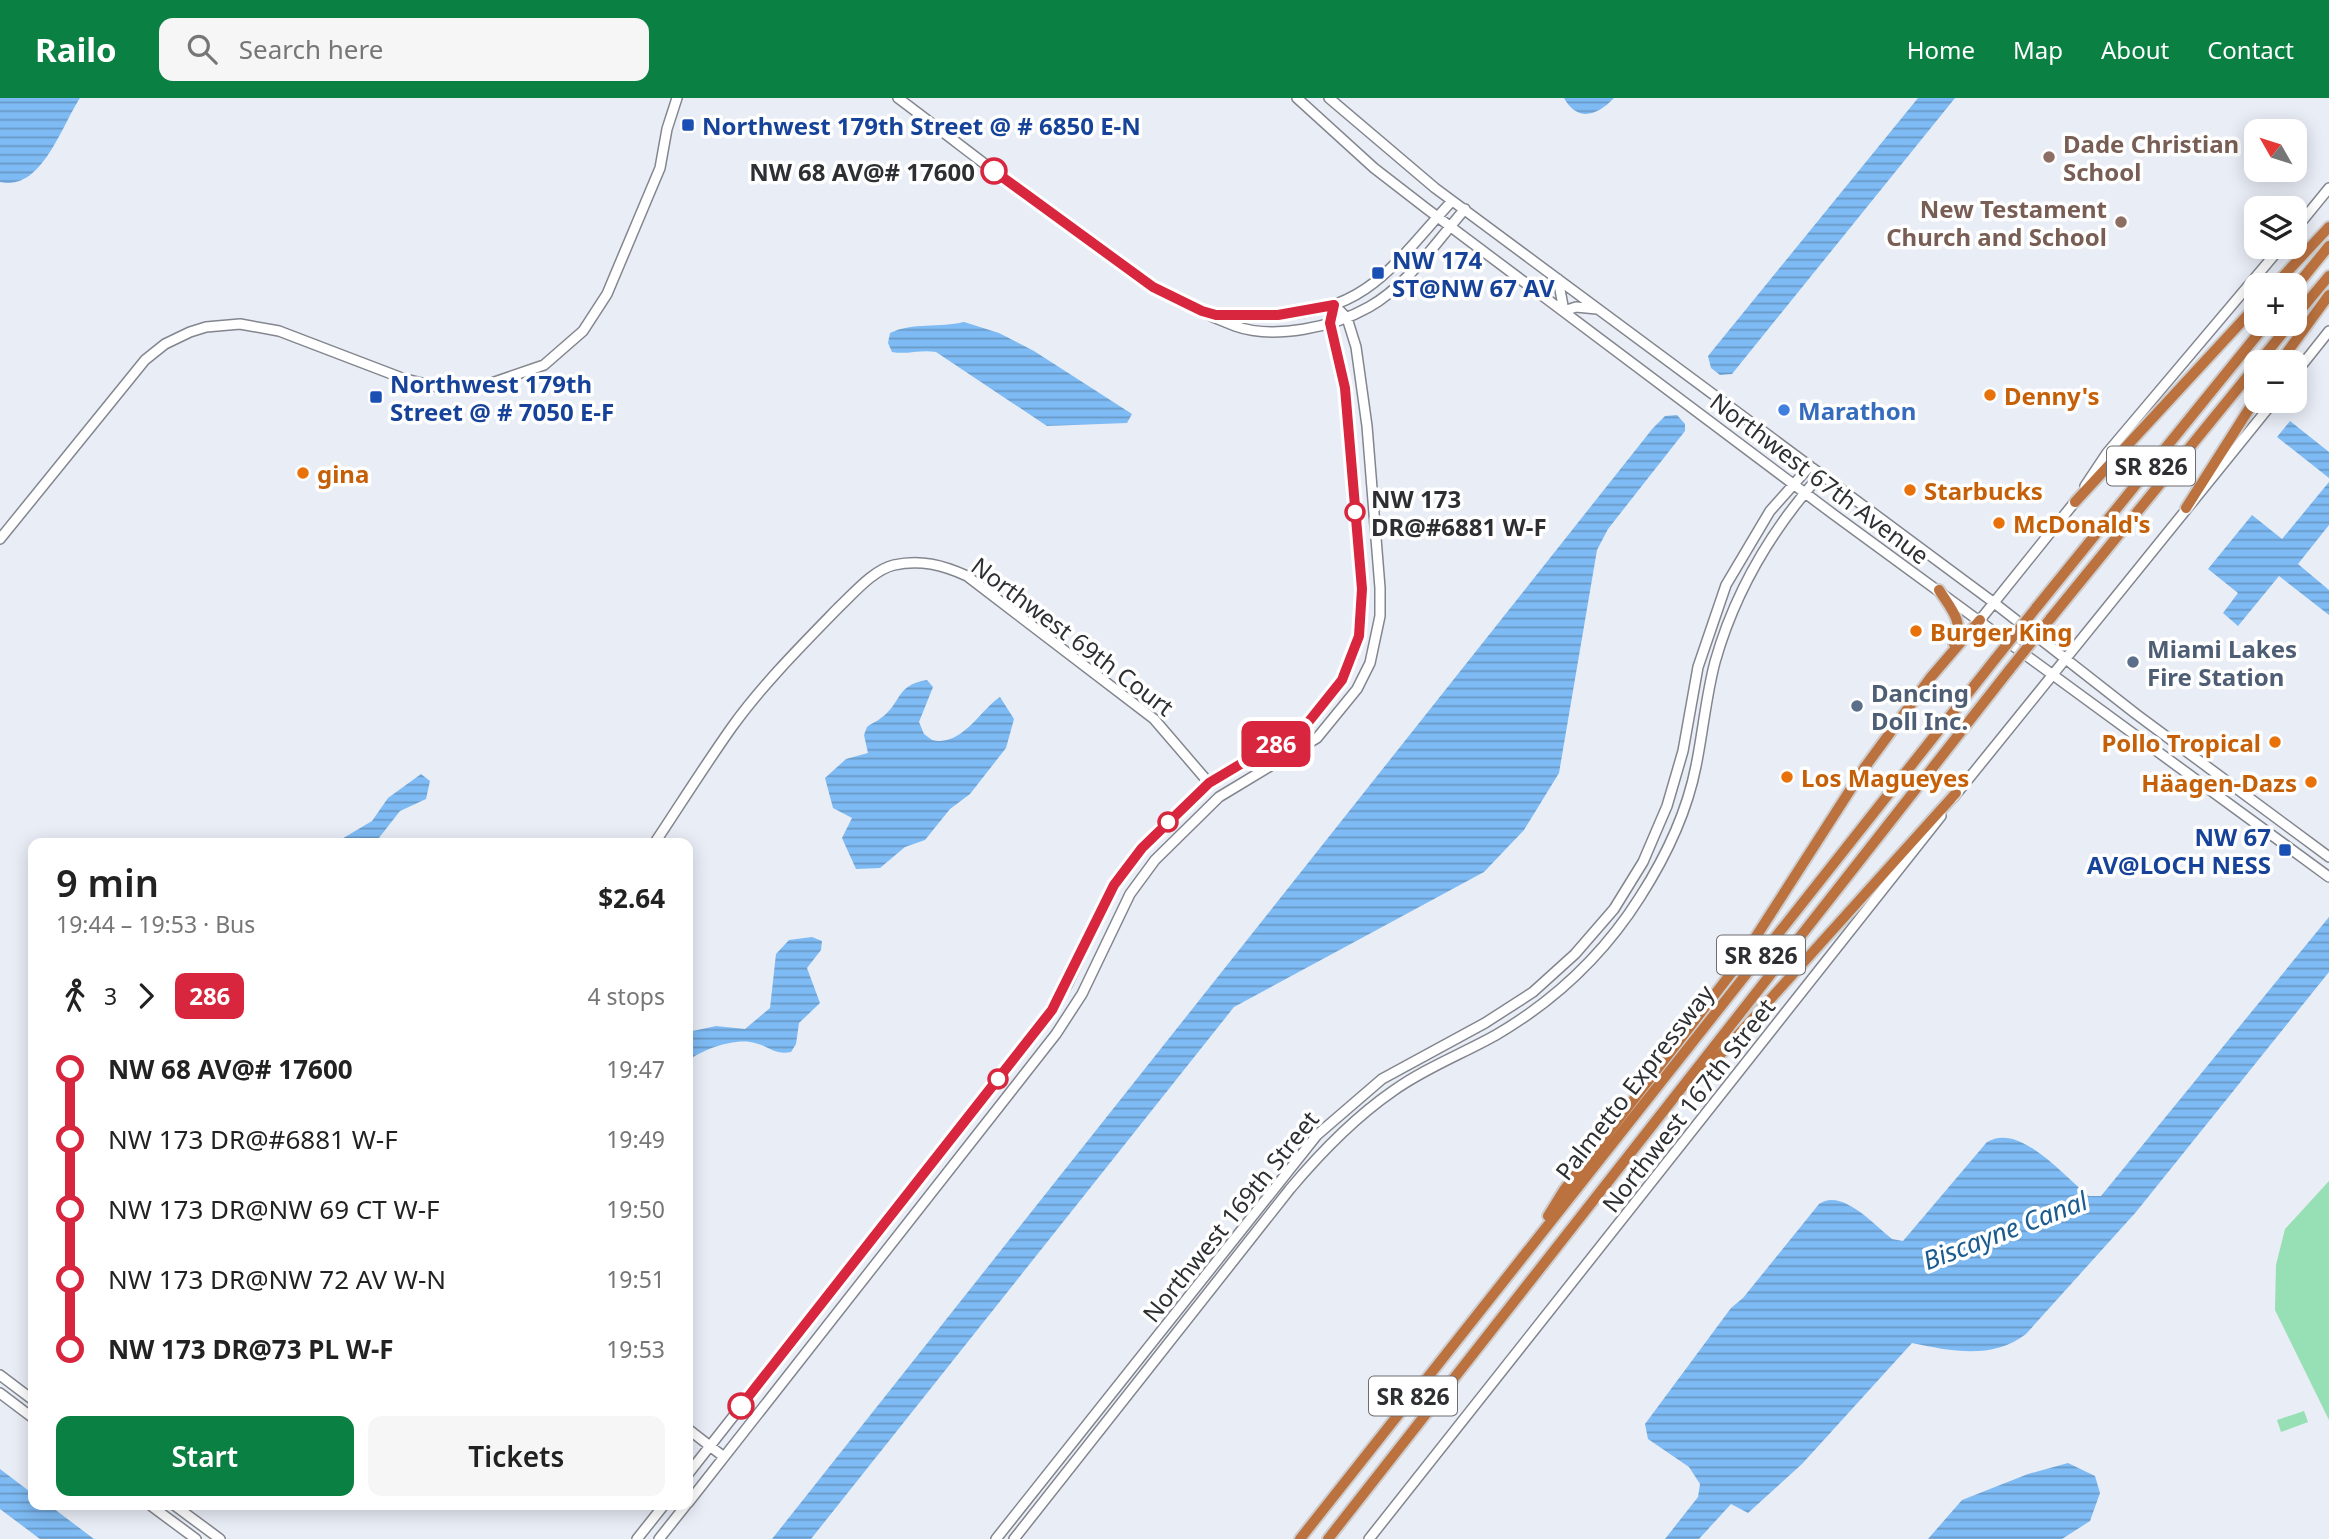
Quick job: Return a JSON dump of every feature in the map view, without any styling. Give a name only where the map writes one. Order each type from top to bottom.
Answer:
[{"type":"highway","points":[[2286,273],[2329,227]]},
{"type":"highway","points":[[2307,273],[2329,246]]},
{"type":"highway","points":[[2307,302],[2329,276]]},
{"type":"highway","points":[[2289,350],[2329,295]]},
{"type":"highway","points":[[2075,502],[2244,319]]},
{"type":"highway","name":"Palmetto Expressway","points":[[1300,1539],[1996,658],[2256,336]]},
{"type":"highway","name":"Palmetto Expressway","points":[[2269,350],[2280,336]]},
{"type":"highway","name":"Palmetto Expressway","points":[[1328,1539],[2010,669],[2244,380]]},
{"type":"highway","points":[[2186,508],[2246,413]]},
{"type":"highway","points":[[1939,590],[1956,616],[1959,629],[1946,658]]},
{"type":"highway","points":[[1527,1252],[1564,1190],[1739,963],[1864,767],[1946,658],[1980,620]]},
{"type":"highway","points":[[1680,1088],[1720,1055],[1956,793]]},
{"type":"street","points":[[0,539],[145,360],[165,344],[206,327],[240,324],[264,327],[402,378],[445,389],[480,387],[544,365],[583,331],[607,294],[660,168],[667,129],[677,98]]},
{"type":"street","points":[[898,98],[1153,287],[1236,326],[1278,331],[1347,318],[1385,297],[1465,209]]},
{"type":"street","name":"Northwest 67th Avenue","points":[[1297,98],[1374,168],[1450,226],[1804,493],[2329,877]]},
{"type":"street","name":"Northwest 67th Avenue","points":[[1329,98],[1388,151],[1452,201],[1993,602],[2136,714],[2297,831],[2329,858]]},
{"type":"street","points":[[2307,215],[2329,188]]},
{"type":"street","points":[[1216,315],[1278,315],[1334,305],[1375,285],[1452,201]]},
{"type":"street","points":[[1980,620],[2075,502],[2107,453],[2271,259]]},
{"type":"street","points":[[1558,279],[1564,311],[1576,307],[1598,310]]},
{"type":"street","points":[[693,1496],[1062,1027],[1082,993],[1130,894],[1155,860],[1219,797],[1317,738],[1357,689],[1370,663],[1380,616],[1380,588],[1363,386],[1347,318],[1334,305]]},
{"type":"street","points":[[693,1468],[1047,1016],[1067,985],[1114,885],[1142,848],[1209,783],[1306,725],[1342,680],[1359,636],[1362,589],[1350,428],[1338,351],[1330,323],[1334,305]]},
{"type":"street","points":[[2307,359],[2329,331]]},
{"type":"street","name":"Northwest 167th Street","points":[[1369,1539],[1933,828],[1956,793],[2264,413]]},
{"type":"street","name":"Northwest 169th Street","points":[[996,1539],[1317,1135],[1382,1079],[1485,1023],[1533,992],[1575,954],[1614,909],[1643,862],[1667,806],[1683,751],[1698,667],[1715,611],[1754,535],[1810,466]]},
{"type":"street","name":"Northwest 169th Street","points":[[1014,1539],[1290,1189],[1328,1146],[1394,1090],[1495,1035],[1543,1003],[1586,965],[1623,922],[1655,873],[1683,810],[1696,769],[1714,666],[1734,608],[1768,542],[1821,474]]},
{"type":"street","name":"Northwest 69th Court","points":[[658,838],[733,725],[767,684],[848,599],[874,576],[892,565],[920,562],[943,565],[967,576],[1154,719],[1209,783]]},
{"type":"street","points":[[1667,806],[1683,810]]},
{"type":"street","points":[[2297,831],[2306,860],[2329,858]]},
{"type":"street","points":[[1128,866],[1142,878]]},
{"type":"street","points":[[1614,909],[1623,922]]},
{"type":"street","points":[[0,1375],[28,1396]]},
{"type":"street","points":[[0,1393],[28,1414]]},
{"type":"street","points":[[693,1433],[724,1457]]},
{"type":"street","points":[[157,1510],[196,1539]]},
{"type":"street","points":[[181,1510],[220,1539]]},
{"type":"street","points":[[637,1539],[660,1510]]},
{"type":"street","points":[[659,1539],[682,1510]]},
{"type":"green space","points":[[2329,1181],[2329,1420],[2275,1310],[2276,1265],[2285,1229]]},
{"type":"green space","points":[[2304,1411],[2308,1422],[2281,1432],[2277,1420]]},
{"type":"water","points":[[0,98],[80,98],[48,155],[27,177],[14,182],[0,182]]},
{"type":"water","points":[[1564,98],[1614,98],[1601,109],[1588,114],[1575,111]]},
{"type":"water","points":[[1918,98],[1955,98],[1732,374],[1720,375],[1711,368],[1708,356]]},
{"type":"water","points":[[964,322],[999,333],[1034,351],[1132,414],[1127,423],[1047,426],[936,352],[892,352],[888,343],[890,333],[899,330]]},
{"type":"water","points":[[1677,415],[1685,424],[1685,431],[1608,529],[1597,550],[1559,773],[1524,830],[1484,872],[1234,1007],[811,1539],[772,1539],[1653,428],[1665,416]]},
{"type":"water","points":[[2290,421],[2329,452],[2329,478],[2277,437]]},
{"type":"water","points":[[2329,482],[2329,525],[2298,564],[2329,590],[2329,615],[2279,576],[2238,626],[2223,613],[2238,593],[2208,569],[2252,515],[2282,539]]},
{"type":"water","points":[[927,680],[933,687],[919,722],[924,734],[932,740],[952,738],[1000,697],[1014,719],[1006,748],[970,794],[950,809],[925,840],[905,847],[880,868],[856,869],[842,838],[852,818],[833,808],[825,778],[846,759],[868,753],[864,735],[867,727],[888,712],[909,686]]},
{"type":"water","points":[[421,774],[430,781],[426,799],[400,811],[379,838],[343,838],[372,821],[388,798]]},
{"type":"water","name":"Biscayne Canal","points":[[2329,917],[2329,972],[2136,1212],[2026,1334],[1999,1348],[1985,1350],[1956,1351],[1912,1343],[1802,1464],[1748,1513],[1731,1504],[1699,1539],[1665,1539],[1698,1497],[1700,1484],[1689,1467],[1648,1439],[1645,1424],[1731,1308],[1743,1298],[1819,1204],[1828,1200],[1847,1204],[1892,1239],[1903,1241],[1987,1142],[2000,1138],[2013,1139],[2027,1145],[2089,1196],[2101,1196]]},
{"type":"water","points":[[812,937],[822,941],[821,950],[807,968],[820,1003],[799,1023],[796,1044],[791,1052],[775,1051],[750,1042],[735,1042],[709,1049],[693,1058],[693,1031],[716,1026],[745,1029],[770,1008],[776,954],[789,940]]},
{"type":"water","points":[[2068,1463],[2095,1476],[2100,1493],[2090,1521],[2062,1539],[1928,1539],[1962,1500],[2028,1474]]},
{"type":"water","points":[[0,1469],[28,1490],[28,1510],[56,1510],[94,1539],[40,1539],[0,1509]]},
{"type":"bus line","name":"286","points":[[741,1406],[1052,1010],[1067,985],[1114,885],[1142,848],[1209,783],[1306,725],[1342,680],[1359,636],[1362,589],[1350,428],[1338,351],[1330,323],[1334,305],[1278,315],[1216,315],[1202,311],[1153,287],[994,171]]},
{"type":"place","name":"Northwest 179th Street @ # 6850 E-N","points":[[688,125]]},
{"type":"place","name":"Dade Christian School","points":[[2049,157]]},
{"type":"place","name":"NW 68 AV@# 17600","points":[[994,171]]},
{"type":"place","name":"New Testament Church and School","points":[[2121,222]]},
{"type":"place","name":"NW 174 ST@NW 67 AV","points":[[1378,273]]},
{"type":"place","name":"Denny's","points":[[1990,395]]},
{"type":"place","name":"Northwest 179th Street @ # 7050 E-F","points":[[376,397]]},
{"type":"place","name":"Marathon","points":[[1784,410]]},
{"type":"place","name":"gina","points":[[303,473]]},
{"type":"place","name":"Starbucks","points":[[1910,490]]},
{"type":"place","name":"NW 173 DR@#6881 W-F","points":[[1355,512]]},
{"type":"place","name":"McDonald's","points":[[1999,523]]},
{"type":"place","name":"Burger King","points":[[1916,631]]},
{"type":"place","name":"Miami Lakes Fire Station","points":[[2133,662]]},
{"type":"place","name":"Dancing Doll Inc.","points":[[1857,706]]},
{"type":"place","name":"Pollo Tropical","points":[[2275,742]]},
{"type":"place","name":"Los Magueyes","points":[[1787,777]]},
{"type":"place","name":"Häagen-Dazs","points":[[2311,782]]},
{"type":"place","name":"NW 67 AV@LOCH NESS","points":[[2285,850]]}]
